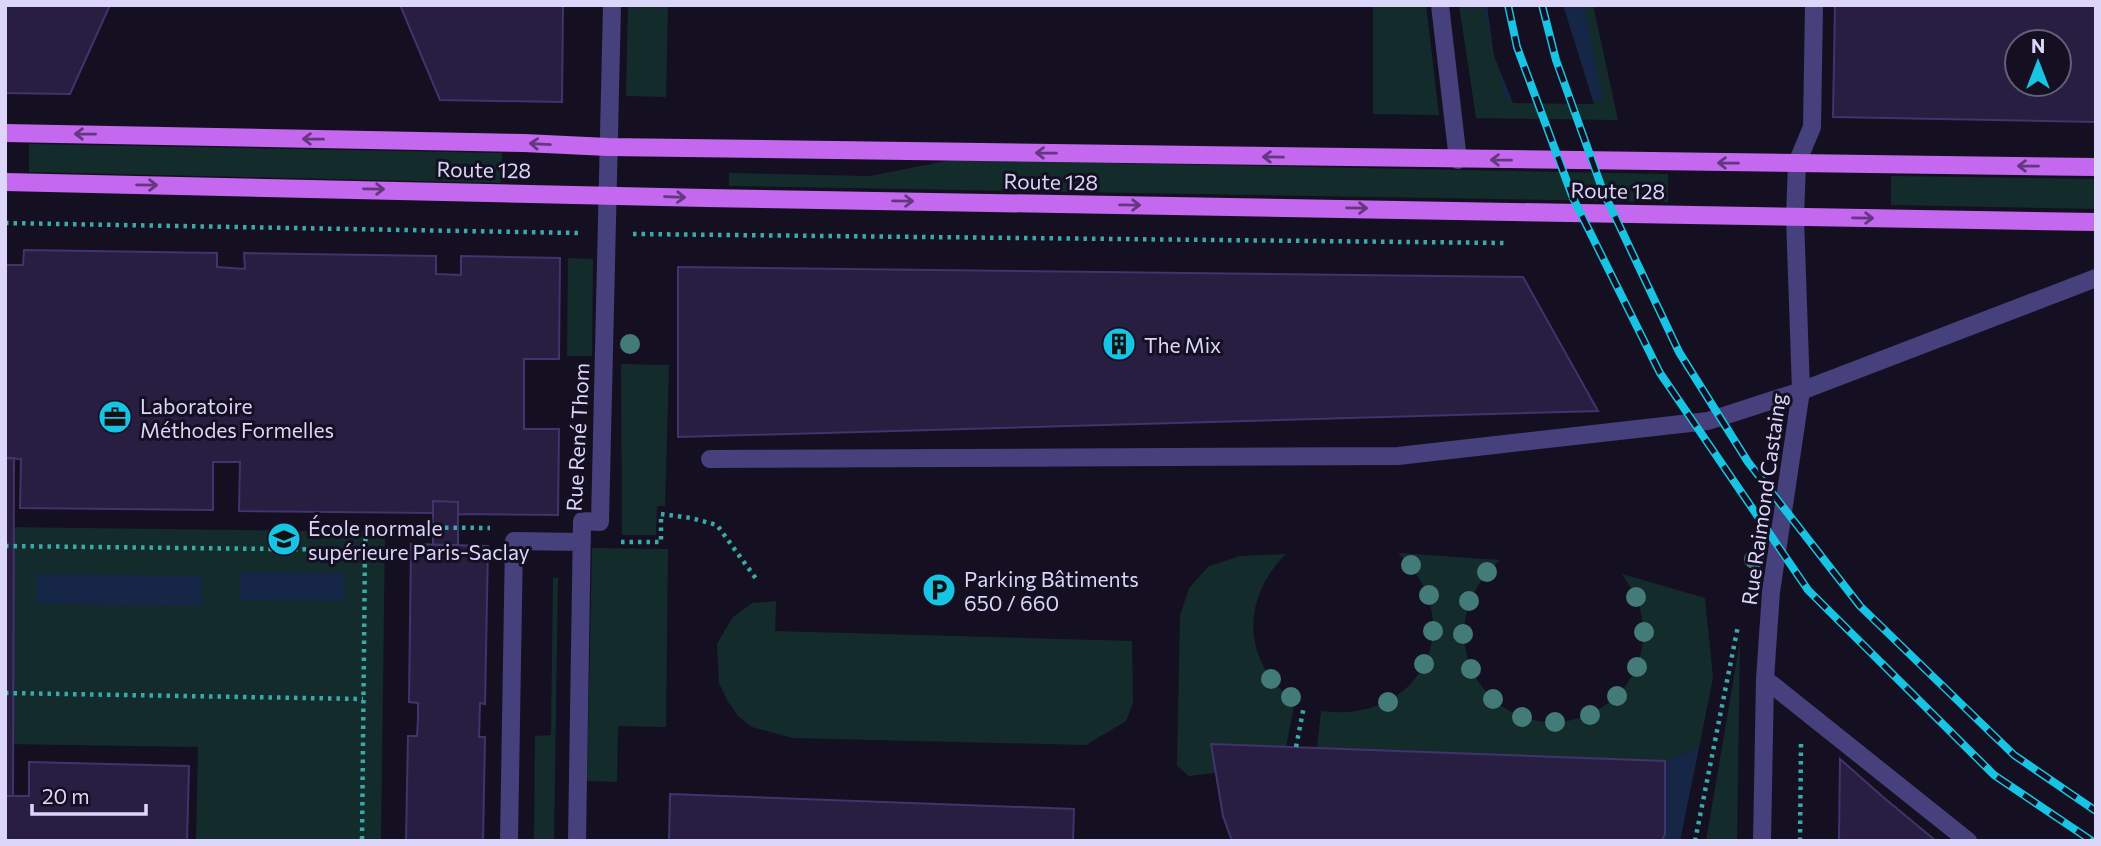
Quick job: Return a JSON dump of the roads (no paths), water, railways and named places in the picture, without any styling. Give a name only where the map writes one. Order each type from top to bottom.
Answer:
[{"type":"main road","name":"Route 128","points":[[5,133],[524,143],[608,148],[2096,167]]},
{"type":"main road","name":"Route 128","points":[[5,182],[2096,222]]},
{"type":"street","name":"Rue René Thom","points":[[578,841],[582,521],[600,522],[612,5]]},
{"type":"street","points":[[1440,5],[1458,160]]},
{"type":"street","points":[[1797,163],[1812,127],[1814,5]]},
{"type":"street","name":"Rue Raimond Castaing","points":[[1762,841],[1765,679],[1771,592],[1801,391],[1795,217],[1797,163]]},
{"type":"street","points":[[710,459],[1398,456],[1709,421],[1801,391],[2096,278]]},
{"type":"street","points":[[509,841],[514,541],[582,542]]},
{"type":"street","points":[[1765,679],[1968,841]]},
{"type":"water","points":[[1483,5],[1584,5],[1603,100],[1506,99]]},
{"type":"water","points":[[240,572],[345,573],[344,601],[240,600]]},
{"type":"water","points":[[36,574],[202,576],[202,606],[36,604]]},
{"type":"water","points":[[1699,748],[1680,841],[1662,841],[1666,822],[1665,761]]},
{"type":"railway","points":[[1508,5],[1517,47],[1573,198],[1660,373],[1808,590],[1994,775],[2092,841]]},
{"type":"railway","points":[[1542,5],[1556,60],[1603,191],[1679,352],[1748,462],[1860,606],[2014,755],[2096,811]]},
{"type":"place","name":"The Mix","points":[[1119,344]]},
{"type":"place","name":"Laboratoire Méthodes Formelles","points":[[115,417]]},
{"type":"place","name":"École normale supérieure Paris-Saclay","points":[[284,539]]},
{"type":"place","name":"Parking Bâtiments 650 / 660","points":[[939,590]]}]
